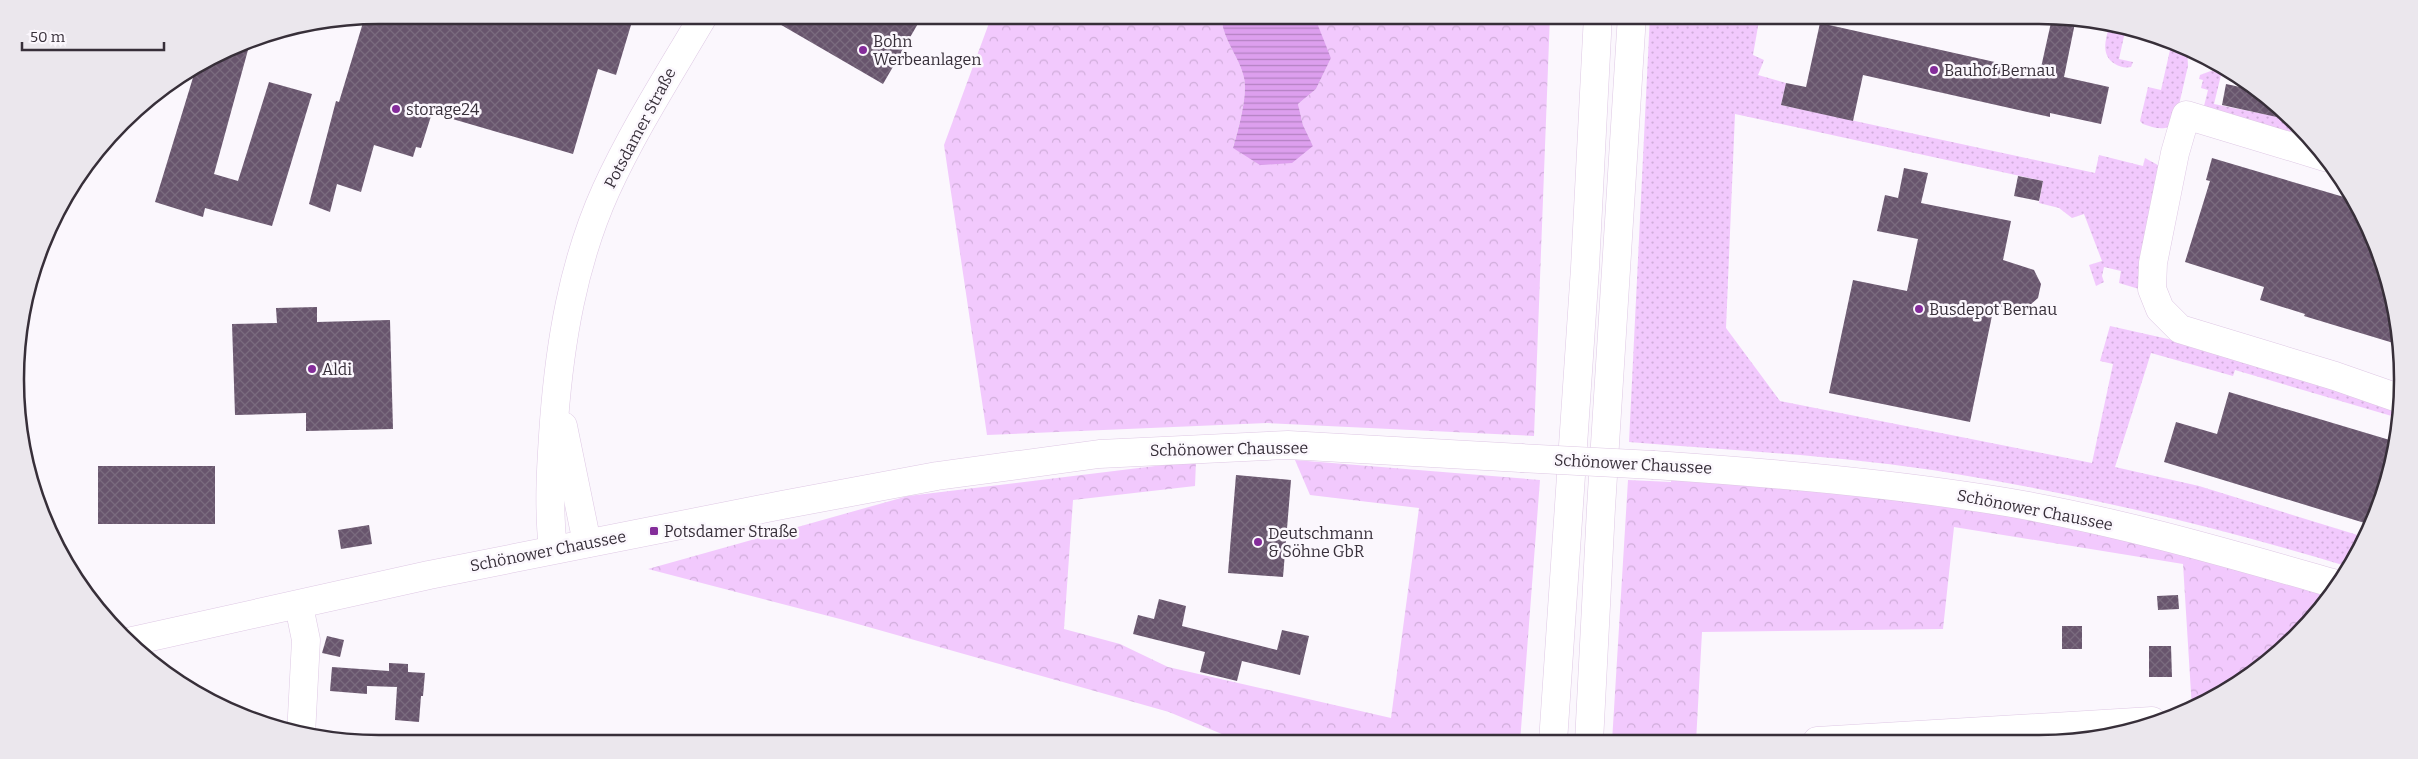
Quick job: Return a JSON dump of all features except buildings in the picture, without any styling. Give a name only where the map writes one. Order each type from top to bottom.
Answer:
[{"type":"main road","name":"Potsdamer Straße","points":[[554,549],[550,524],[550,486],[556,393],[564,326],[582,259],[606,191],[641,122],[699,24]]},
{"type":"main road","points":[[1553,735],[1585,268],[1598,24]]},
{"type":"main road","points":[[1589,735],[1602,489],[1631,24]]},
{"type":"main road","points":[[2313,153],[2186,115],[2175,153],[2153,263],[2152,289],[2160,309],[2180,329],[2335,376],[2393,396]]},
{"type":"main road","name":"Potsdamer Straße","points":[[556,393],[588,543]]},
{"type":"main road","name":"Schönower Chaussee","points":[[138,640],[554,549],[936,476],[1099,454],[1288,446],[1654,465],[1867,482],[2008,503],[2217,550],[2330,582]]},
{"type":"main road","points":[[299,606],[306,640],[301,726]]},
{"type":"main road","points":[[1994,735],[2132,723]]},
{"type":"green space","points":[[989,24],[1222,24],[1227,39],[1242,70],[1245,85],[1242,112],[1233,147],[1313,146],[1303,125],[1298,104],[1316,89],[1331,58],[1317,24],[1550,24],[1534,436],[1267,423],[987,435],[944,145]]},
{"type":"green space","points":[[1650,24],[1758,24],[1753,55],[1764,60],[1758,75],[1786,83],[1781,105],[2095,173],[2099,155],[2143,166],[2145,158],[2165,169],[2139,289],[2119,283],[2121,271],[2104,267],[2102,276],[2104,282],[2096,286],[2089,265],[2102,261],[2084,214],[2072,218],[2059,208],[2039,203],[2043,181],[1735,114],[1726,328],[1780,401],[2092,463],[2113,364],[2100,361],[2110,326],[2177,341],[2393,407],[2392,416],[2235,370],[2233,376],[2151,353],[2115,467],[2199,486],[2359,535],[2342,565],[2252,539],[2154,514],[2056,492],[1956,474],[1834,458],[1629,442]]},
{"type":"green space","points":[[2108,31],[2124,35],[2119,59],[2133,62],[2131,67],[2121,67],[2110,60],[2105,45]]},
{"type":"green space","points":[[2170,49],[2187,56],[2188,66],[2175,122],[2164,128],[2143,124],[2140,121],[2148,87],[2161,90]]},
{"type":"green space","points":[[2214,70],[2221,74],[2214,104],[2278,117],[2292,130],[2289,134],[2204,106],[2208,90],[2201,88],[2203,80],[2199,79],[2200,75]]},
{"type":"green space","points":[[1295,460],[1540,480],[1521,735],[1224,735],[1169,712],[840,619],[648,569],[908,496],[1196,461],[1195,486],[1073,500],[1064,629],[1120,644],[1168,667],[1391,718],[1419,508],[1310,495]]},
{"type":"green space","points":[[1671,476],[1963,505],[2118,536],[2325,591],[2290,631],[2255,662],[2216,688],[2191,701],[2183,564],[1954,527],[1943,629],[1702,632],[1696,735],[1612,735],[1628,480],[1671,482]]},
{"type":"shaded area","points":[[1222,24],[1317,24],[1331,58],[1316,89],[1298,104],[1303,125],[1313,146],[1292,163],[1260,165],[1233,148],[1242,113],[1245,85],[1239,62]]},
{"type":"place","name":"Bohn Werbeanlagen","points":[[863,50]]},
{"type":"place","name":"Bauhof Bernau","points":[[1934,70]]},
{"type":"place","name":"storage24","points":[[396,109]]},
{"type":"place","name":"Busdepot Bernau","points":[[1919,309]]},
{"type":"place","name":"Aldi","points":[[312,369]]},
{"type":"place","name":"Potsdamer Straße","points":[[654,531]]},
{"type":"place","name":"Deutschmann & Söhne GbR","points":[[1258,542]]}]
